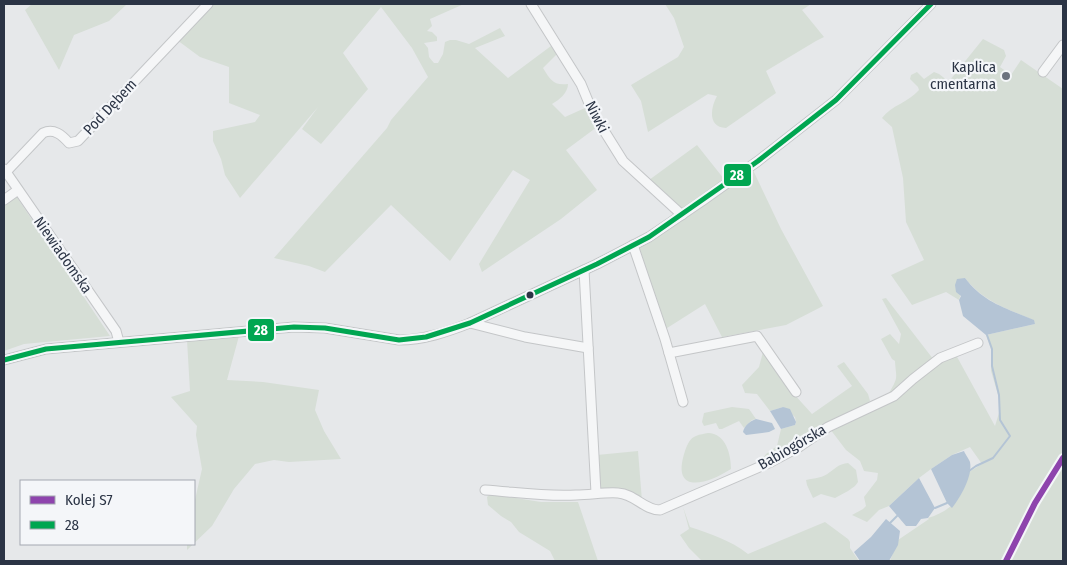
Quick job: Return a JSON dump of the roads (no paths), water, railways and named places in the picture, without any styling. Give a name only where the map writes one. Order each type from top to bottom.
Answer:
[{"type":"street","name":"Pod Dębem","points":[[5,171],[43,133],[49,130],[58,134],[69,143],[78,141],[208,4]]},
{"type":"street","name":"Niwki","points":[[531,4],[580,84],[593,113],[623,161],[682,215]]},
{"type":"street","points":[[4,360],[46,349],[301,326],[334,329],[398,340],[432,336],[470,323],[584,270],[649,237],[682,215],[758,161],[836,100],[931,4]]},
{"type":"street","points":[[1043,72],[1063,45]]},
{"type":"street","name":"Niewiadomska","points":[[5,171],[116,331],[119,342]]},
{"type":"street","points":[[4,200],[18,190]]},
{"type":"street","points":[[633,245],[669,353],[683,402]]},
{"type":"street","points":[[584,270],[596,493]]},
{"type":"street","points":[[470,323],[525,337],[588,348]]},
{"type":"street","points":[[669,353],[757,336],[796,392]]},
{"type":"street","name":"Babiogórska","points":[[485,490],[577,495],[621,493],[628,495],[651,510],[660,510],[771,462],[794,450],[828,427],[894,396],[940,358],[978,344]]},
{"type":"water","points":[[965,278],[988,299],[1034,320],[1035,324],[986,335],[963,316],[959,300],[961,296],[956,292],[955,285],[957,279]]},
{"type":"water","points":[[783,407],[790,409],[796,422],[795,425],[781,429],[770,411]]},
{"type":"water","points":[[756,419],[772,423],[775,429],[769,432],[746,435],[743,432],[745,428]]},
{"type":"water","points":[[964,451],[970,462],[970,474],[962,493],[952,508],[947,503],[931,469],[952,455]]},
{"type":"water","points":[[919,478],[935,508],[928,518],[921,519],[916,526],[906,526],[889,506]]},
{"type":"water","points":[[886,519],[900,531],[898,545],[889,561],[860,561],[854,552],[871,537]]},
{"type":"waterway","points":[[969,471],[993,458],[1010,436],[1000,420],[999,395],[992,366],[992,349],[987,335]]},
{"type":"waterway","points":[[935,508],[947,503]]},
{"type":"waterway","points":[[890,523],[897,516]]},
{"type":"rail line","name":"S7","points":[[1006,561],[1035,503],[1063,458]]},
{"type":"place","name":"Kaplica cmentarna","points":[[1006,76]]}]
